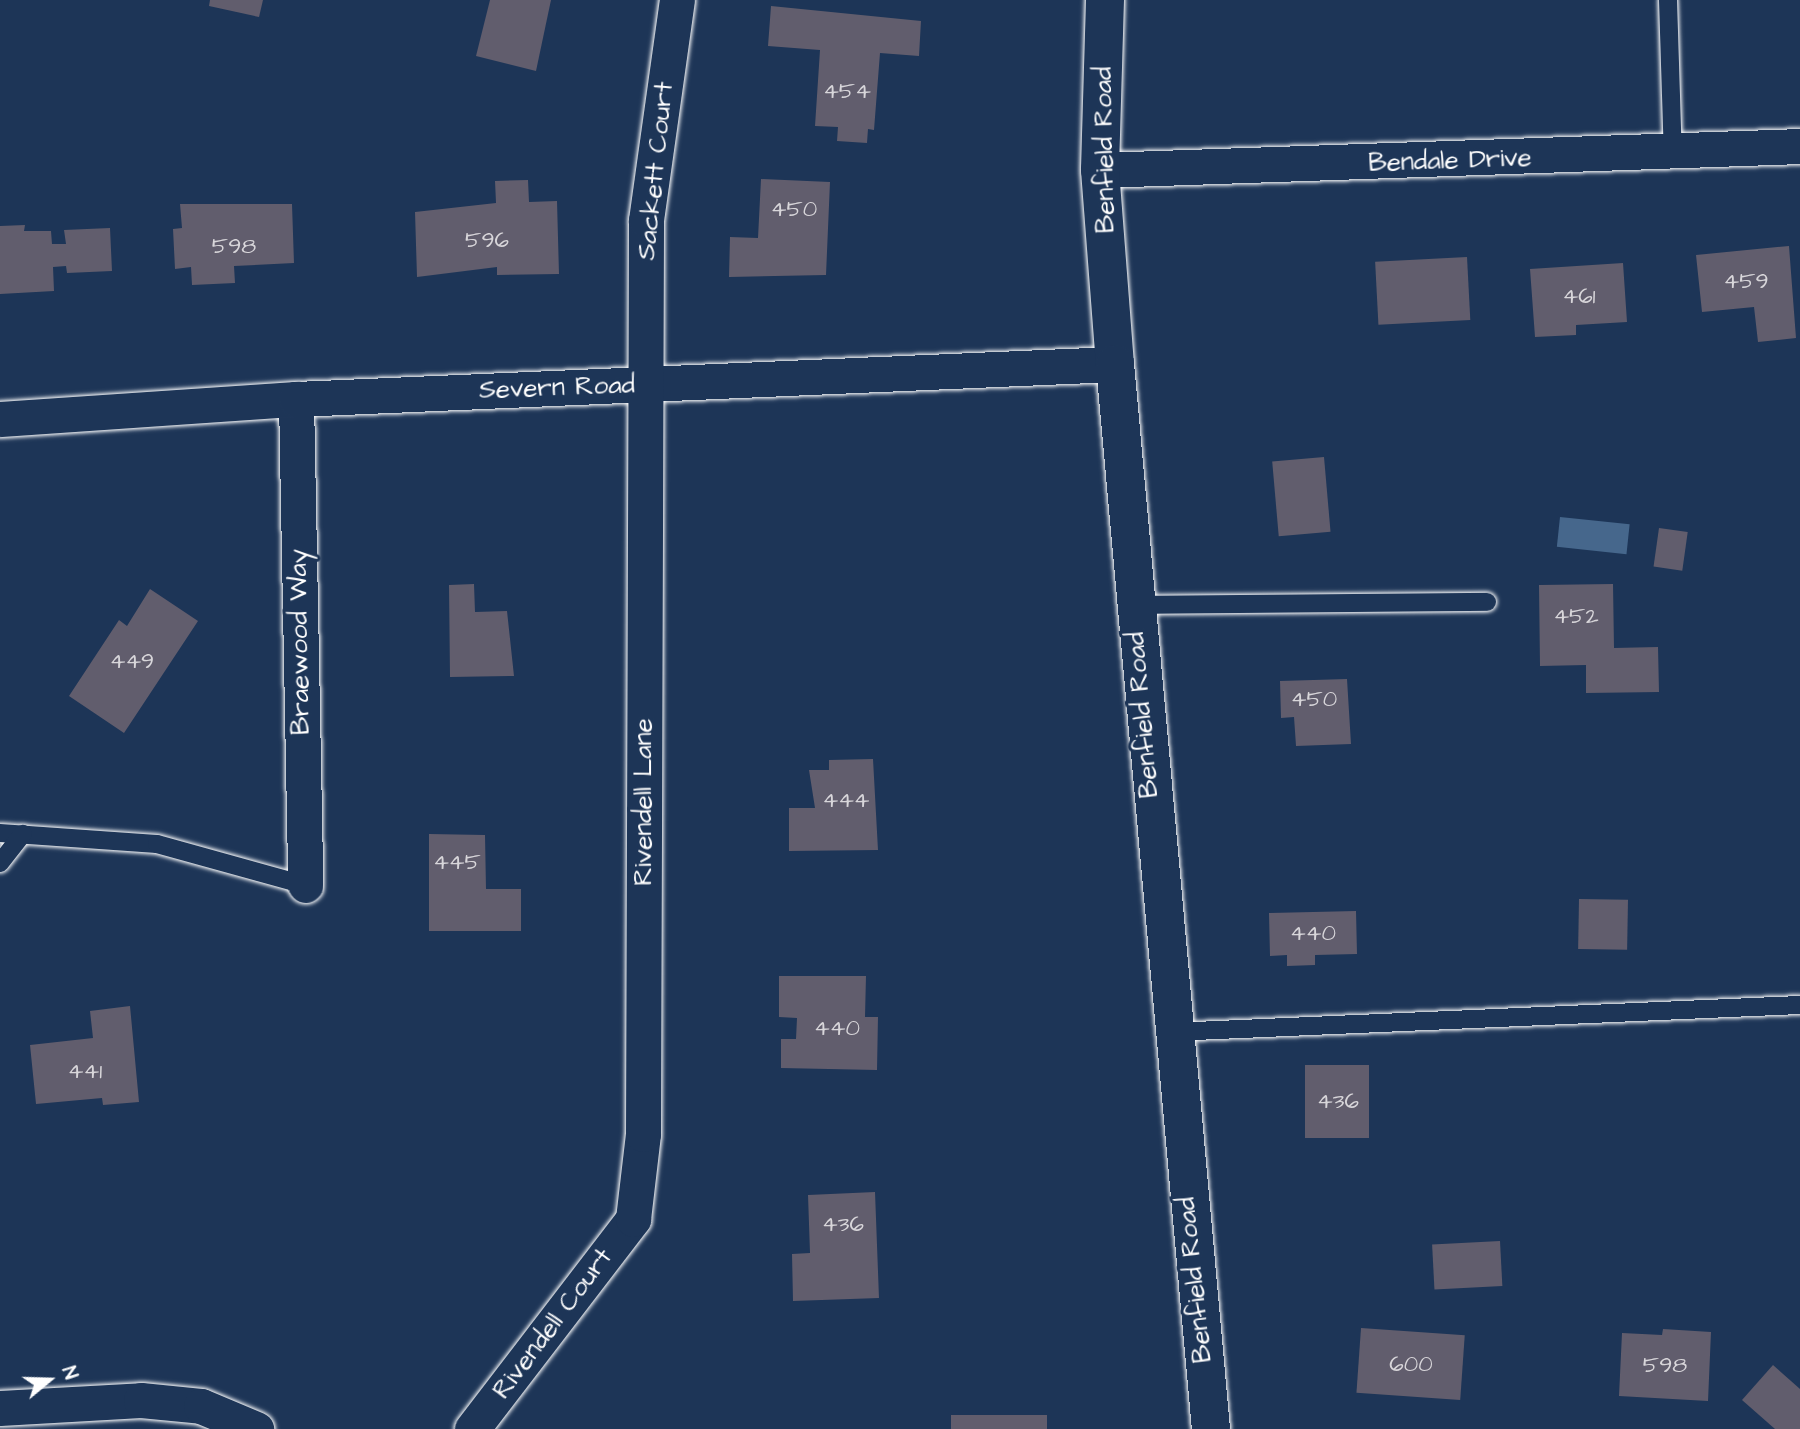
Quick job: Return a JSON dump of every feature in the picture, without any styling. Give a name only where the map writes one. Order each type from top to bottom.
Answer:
[{"type":"main road","name":"Benfield Road","points":[[1105,0],[1100,170],[1133,605],[1210,1429]]},
{"type":"street","name":"Sackett Court","points":[[646,384],[646,220],[677,0]]},
{"type":"street","name":"Bendale Drive","points":[[1100,170],[1673,155],[1800,146]]},
{"type":"street","name":"Severn Road","points":[[0,419],[296,399],[1115,364]]},
{"type":"street","name":"Rivendell Lane","points":[[634,1219],[643,1134],[646,384]]},
{"type":"street","name":"Braewood Way","points":[[296,399],[305,885]]},
{"type":"street","name":"Rivendell Court","points":[[472,1429],[634,1219]]},
{"type":"street","points":[[0,1408],[141,1400],[201,1406],[256,1429]]},
{"type":"lane","points":[[1668,0],[1673,155]]},
{"type":"lane","points":[[1133,605],[1487,602]]},
{"type":"lane","points":[[0,833],[157,844],[305,885]]},
{"type":"lane","points":[[0,863],[23,834]]},
{"type":"lane","points":[[1171,1032],[1800,1005]]},
{"type":"water","points":[[1560,517],[1630,524],[1626,554],[1557,547]]},
{"type":"building","points":[[210,0],[263,0],[259,17],[209,6]]},
{"type":"building","points":[[490,0],[551,0],[536,71],[476,56]]},
{"type":"building","points":[[771,6],[921,21],[919,56],[880,53],[874,130],[868,129],[867,143],[837,141],[838,127],[815,126],[820,50],[768,46]]},
{"type":"building","points":[[761,179],[830,182],[826,275],[729,277],[730,237],[758,238]]},
{"type":"building","points":[[528,180],[529,202],[557,201],[559,274],[497,275],[497,267],[417,277],[415,212],[496,203],[495,181]]},
{"type":"building","points":[[180,204],[292,204],[294,263],[234,266],[235,283],[192,285],[191,267],[175,269],[173,229],[182,228]]},
{"type":"building","points":[[25,225],[24,231],[51,231],[52,244],[66,244],[64,230],[110,228],[112,271],[67,273],[66,266],[53,267],[54,291],[0,294],[0,226]]},
{"type":"building","points":[[1789,246],[1796,338],[1758,342],[1754,307],[1702,312],[1696,255]]},
{"type":"building","points":[[1467,257],[1470,320],[1378,325],[1375,262]]},
{"type":"building","points":[[1623,263],[1627,322],[1576,325],[1576,335],[1535,337],[1530,269]]},
{"type":"building","points":[[1324,457],[1331,532],[1279,536],[1272,462]]},
{"type":"building","points":[[1659,528],[1688,532],[1682,571],[1654,567]]},
{"type":"building","points":[[474,584],[475,612],[507,611],[514,676],[450,677],[449,585]]},
{"type":"building","points":[[1613,584],[1614,648],[1658,647],[1659,692],[1586,693],[1586,665],[1540,666],[1539,585]]},
{"type":"building","points":[[150,589],[198,621],[124,733],[69,696],[119,620],[127,626]]},
{"type":"building","points":[[1347,679],[1351,744],[1296,746],[1294,717],[1281,718],[1280,681]]},
{"type":"building","points":[[873,759],[878,850],[789,851],[789,808],[815,808],[809,770],[829,770],[829,760]]},
{"type":"building","points":[[429,834],[485,835],[486,889],[521,889],[521,931],[429,931]]},
{"type":"building","points":[[1579,899],[1628,900],[1627,950],[1578,949]]},
{"type":"building","points":[[1356,911],[1357,954],[1315,955],[1315,965],[1287,966],[1287,955],[1270,956],[1269,913]]},
{"type":"building","points":[[779,976],[866,976],[865,1017],[878,1017],[877,1070],[781,1068],[781,1039],[796,1039],[797,1018],[779,1017]]},
{"type":"building","points":[[130,1006],[139,1102],[103,1105],[102,1098],[36,1104],[30,1045],[93,1038],[90,1011]]},
{"type":"building","points":[[1305,1065],[1369,1065],[1369,1138],[1305,1138]]},
{"type":"building","points":[[875,1192],[879,1298],[793,1301],[792,1254],[810,1253],[808,1195]]},
{"type":"building","points":[[1500,1241],[1502,1286],[1434,1289],[1432,1245]]},
{"type":"building","points":[[1361,1328],[1465,1335],[1460,1400],[1356,1393]]},
{"type":"building","points":[[1663,1329],[1711,1332],[1708,1401],[1619,1396],[1622,1333],[1662,1335]]},
{"type":"building","points":[[1773,1365],[1800,1389],[1800,1429],[1775,1429],[1742,1400]]},
{"type":"building","points":[[951,1415],[1047,1415],[1047,1429],[951,1429]]}]
